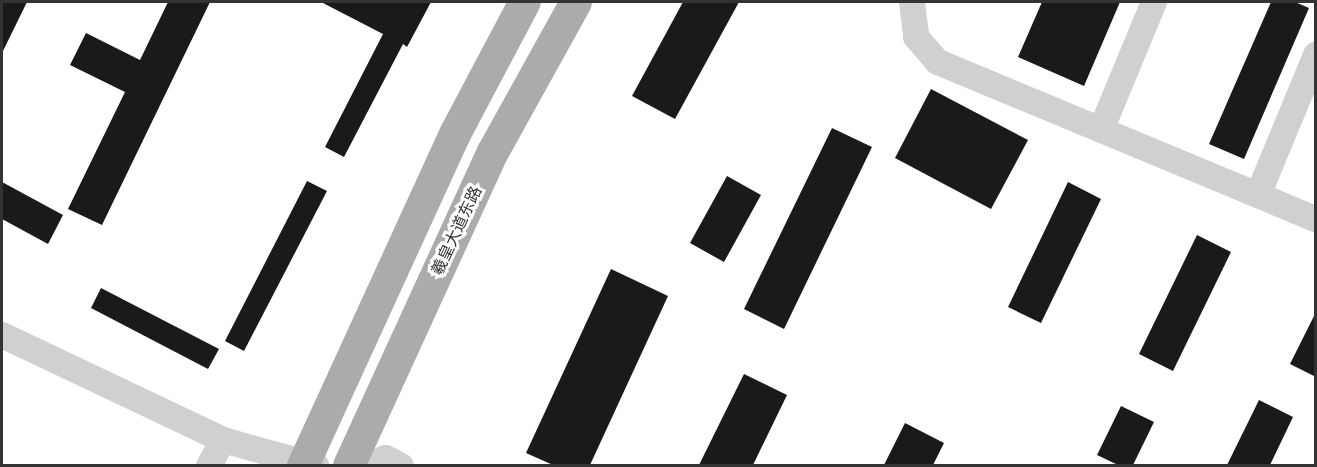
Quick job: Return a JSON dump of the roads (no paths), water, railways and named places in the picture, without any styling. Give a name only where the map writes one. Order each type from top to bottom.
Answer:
[{"type":"main road","points":[[307,464],[455,134],[525,2]]},
{"type":"main road","name":"羲皇大道东路","points":[[349,465],[494,152],[576,2]]},
{"type":"street","points":[[912,2],[916,37],[938,62],[1316,219]]},
{"type":"street","points":[[1101,130],[1154,2]]},
{"type":"street","points":[[1258,195],[1316,55]]},
{"type":"street","points":[[2,334],[223,441],[307,464]]},
{"type":"street","points":[[209,465],[223,441]]},
{"type":"street","points":[[366,465],[386,458],[402,465]]}]
